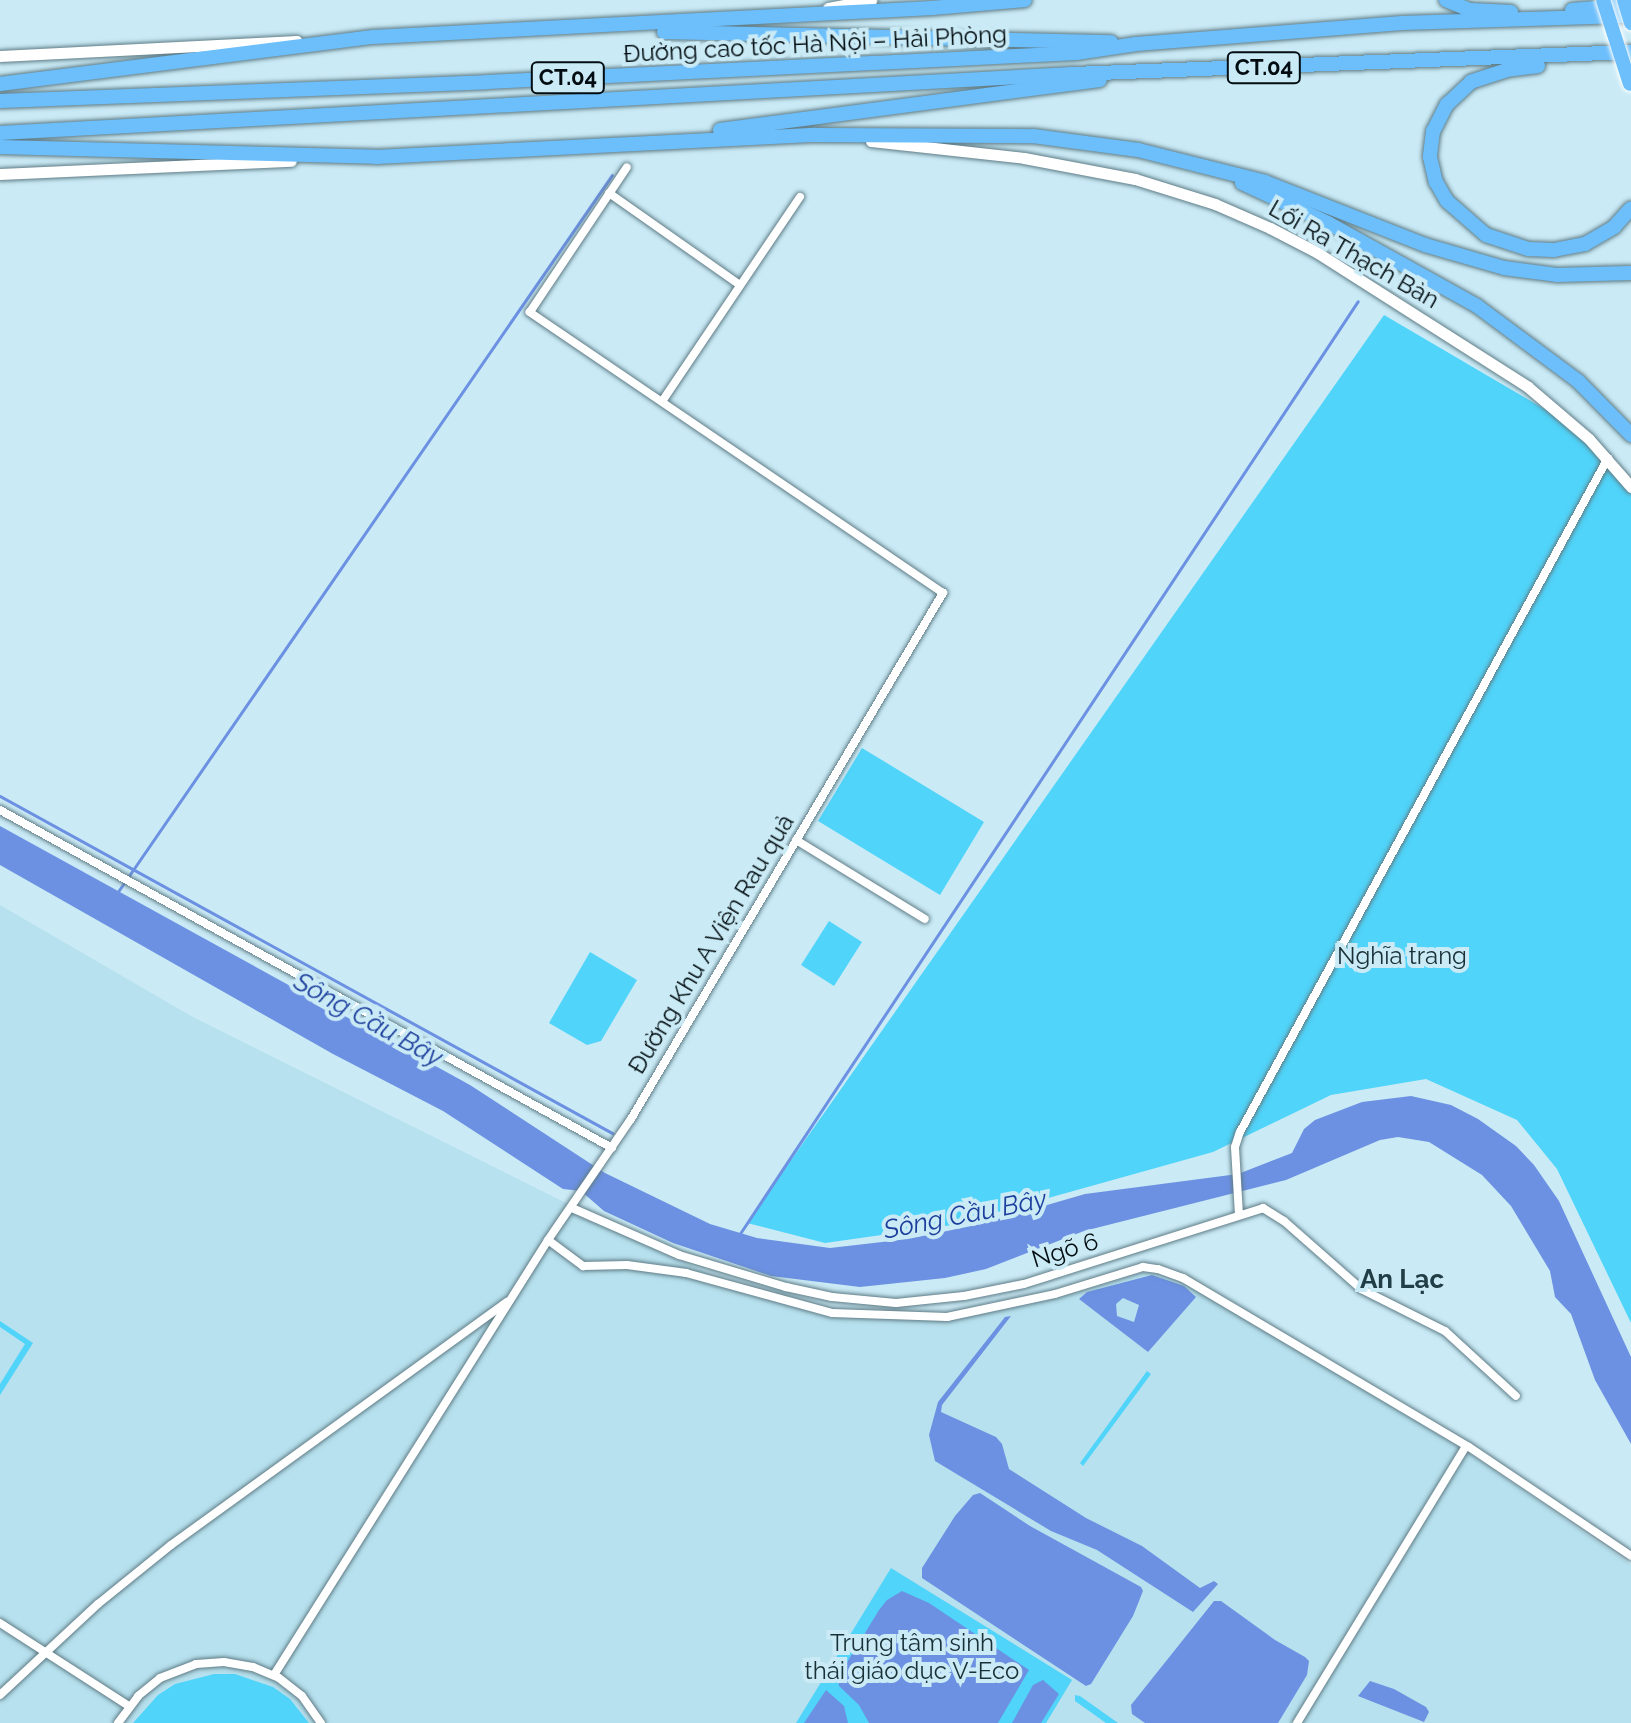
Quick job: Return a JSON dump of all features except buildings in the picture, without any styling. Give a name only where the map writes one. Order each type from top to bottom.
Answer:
[{"type":"highway","name":"Đường cao tốc Hà Nội – Hải Phòng","points":[[0,84],[373,37],[570,29],[1025,0]]},
{"type":"highway","points":[[1446,0],[1470,10],[1505,13],[1631,5]]},
{"type":"highway","points":[[1603,0],[1631,87]]},
{"type":"highway","points":[[1624,0],[1631,23]]},
{"type":"highway","name":"Đường cao tốc Hà Nội – Hải Phòng","points":[[0,101],[487,82],[1076,53],[1136,44],[1402,23],[1631,16]]},
{"type":"highway","points":[[570,29],[1049,38],[1136,44]]},
{"type":"highway","name":"Đường cao tốc Hà Nội – Hải Phòng","points":[[0,133],[1135,73],[1631,52]]},
{"type":"highway","points":[[1631,60],[1507,70],[1471,82],[1438,118],[1430,157],[1436,182],[1464,219],[1486,235],[1528,249],[1554,250],[1585,244],[1614,227],[1631,208]]},
{"type":"highway","points":[[624,142],[1059,88],[1135,73]]},
{"type":"highway","points":[[0,147],[376,157],[624,142],[815,135],[1033,136],[1138,150],[1205,166],[1285,189],[1445,252],[1542,274],[1604,276],[1631,273]]},
{"type":"highway","points":[[1205,166],[1328,223],[1477,306],[1578,381],[1631,435]]},
{"type":"main road","points":[[787,16],[871,0]]},
{"type":"main road","points":[[0,56],[373,37]]},
{"type":"main road","name":"Lối Ra Thạch Bàn","points":[[815,135],[1060,163],[1135,179],[1215,204],[1318,253],[1493,363],[1563,415],[1608,458],[1631,487]]},
{"type":"main road","points":[[0,174],[376,157]]},
{"type":"street","points":[[627,167],[530,312],[663,400],[800,197]]},
{"type":"street","points":[[609,193],[740,285]]},
{"type":"street","name":"Đường Khu A Viện Rau quả","points":[[274,1675],[548,1240],[612,1148],[943,593],[663,400]]},
{"type":"street","points":[[1239,1211],[1235,1158],[1237,1139],[1608,458]]},
{"type":"street","points":[[0,810],[612,1148]]},
{"type":"street","points":[[796,840],[925,919]]},
{"type":"street","name":"Ngõ 6","points":[[573,1207],[679,1255],[743,1275],[832,1297],[896,1303],[974,1294],[1024,1284],[1239,1211],[1261,1208],[1277,1217],[1361,1289],[1445,1331],[1516,1396]]},
{"type":"street","points":[[548,1240],[583,1266],[627,1265],[686,1273],[832,1313],[947,1317],[1055,1294],[1143,1267],[1158,1269],[1183,1278],[1466,1446],[1631,1556]]},
{"type":"street","points":[[0,1695],[98,1604],[196,1526],[511,1299]]},
{"type":"street","points":[[1297,1723],[1466,1446]]},
{"type":"street","points":[[0,1623],[129,1706]]},
{"type":"street","points":[[118,1723],[129,1706],[160,1678],[196,1664],[234,1662],[274,1675],[302,1696],[321,1723]]},
{"type":"shaded area","name":"Sông Cầu Bây","points":[[0,826],[470,1085],[605,1173],[710,1224],[757,1238],[830,1248],[908,1239],[981,1224],[1085,1194],[1238,1174],[1292,1153],[1304,1129],[1315,1120],[1362,1102],[1411,1096],[1451,1105],[1478,1119],[1516,1146],[1534,1165],[1559,1201],[1631,1357],[1631,1444],[1595,1380],[1571,1314],[1555,1297],[1550,1271],[1511,1206],[1482,1175],[1429,1142],[1398,1137],[1380,1140],[1286,1180],[1084,1231],[986,1269],[945,1278],[860,1287],[771,1276],[673,1243],[604,1211],[581,1191],[563,1189],[443,1111],[333,1054],[0,865]]},
{"type":"shaded area","points":[[0,905],[191,1016],[739,1289],[832,1316],[947,1320],[1061,1297],[1147,1271],[1179,1278],[1470,1454],[1631,1565],[1631,1723],[0,1723]]},
{"type":"shaded area","points":[[1152,1275],[1184,1286],[1196,1297],[1148,1352],[1079,1299],[1087,1292]],"holes":[[[1123,1298],[1139,1305],[1134,1322],[1117,1316],[1116,1304]]]},
{"type":"shaded area","points":[[1011,1316],[942,1405],[941,1412],[996,1437],[1002,1444],[1009,1469],[1086,1518],[1142,1546],[1200,1588],[1214,1581],[1218,1584],[1193,1612],[1097,1550],[1051,1531],[935,1461],[929,1435],[938,1402],[1005,1317]]},
{"type":"shaded area","points":[[980,1493],[1030,1526],[1141,1587],[1143,1591],[1133,1616],[1091,1684],[1086,1686],[922,1578],[922,1568],[955,1516],[973,1495]]},
{"type":"shaded area","name":"Trung tâm sinh thái giáo dục V-Eco","points":[[902,1591],[929,1603],[1029,1670],[998,1723],[869,1723],[859,1705],[839,1686],[838,1677],[879,1610],[887,1600]]},
{"type":"shaded area","points":[[1214,1601],[1221,1601],[1275,1640],[1305,1657],[1309,1661],[1307,1675],[1278,1723],[1145,1723],[1132,1714],[1131,1705]]},
{"type":"shaded area","points":[[1043,1680],[1059,1694],[1041,1723],[1012,1723],[1033,1685]]},
{"type":"shaded area","points":[[1370,1681],[1394,1689],[1426,1707],[1429,1712],[1424,1722],[1358,1696]]},
{"type":"shaded area","points":[[826,1690],[844,1706],[848,1723],[804,1723]]},
{"type":"green space","name":"Nghĩa trang","points":[[1384,315],[1563,420],[1631,490],[1631,1323],[1557,1169],[1517,1120],[1426,1079],[1331,1095],[1213,1152],[952,1225],[825,1243],[747,1223]]},
{"type":"green space","points":[[862,748],[984,822],[940,895],[818,821]]},
{"type":"green space","points":[[829,921],[862,942],[834,986],[801,965]]},
{"type":"green space","points":[[590,952],[637,980],[601,1041],[587,1045],[549,1023]]},
{"type":"green space","points":[[0,1321],[33,1343],[0,1395],[0,1384],[25,1344],[0,1327]]},
{"type":"green space","points":[[1147,1371],[1151,1374],[1083,1466],[1080,1463]]},
{"type":"green space","name":"Trung tâm sinh thái giáo dục V-Eco","points":[[891,1568],[1072,1680],[1046,1723],[796,1723]]},
{"type":"green space","points":[[214,1674],[235,1674],[273,1687],[290,1699],[309,1723],[133,1723],[158,1695],[175,1684]]},
{"type":"green space","points":[[1075,1695],[1118,1723],[1106,1723],[1075,1701]]},
{"type":"waterway","points":[[117,893],[612,175]]},
{"type":"waterway","points":[[739,1235],[1358,301]]},
{"type":"waterway","points":[[0,796],[612,1133]]},
{"type":"district","name":"An Lạc","points":[[1402,1280]]}]
